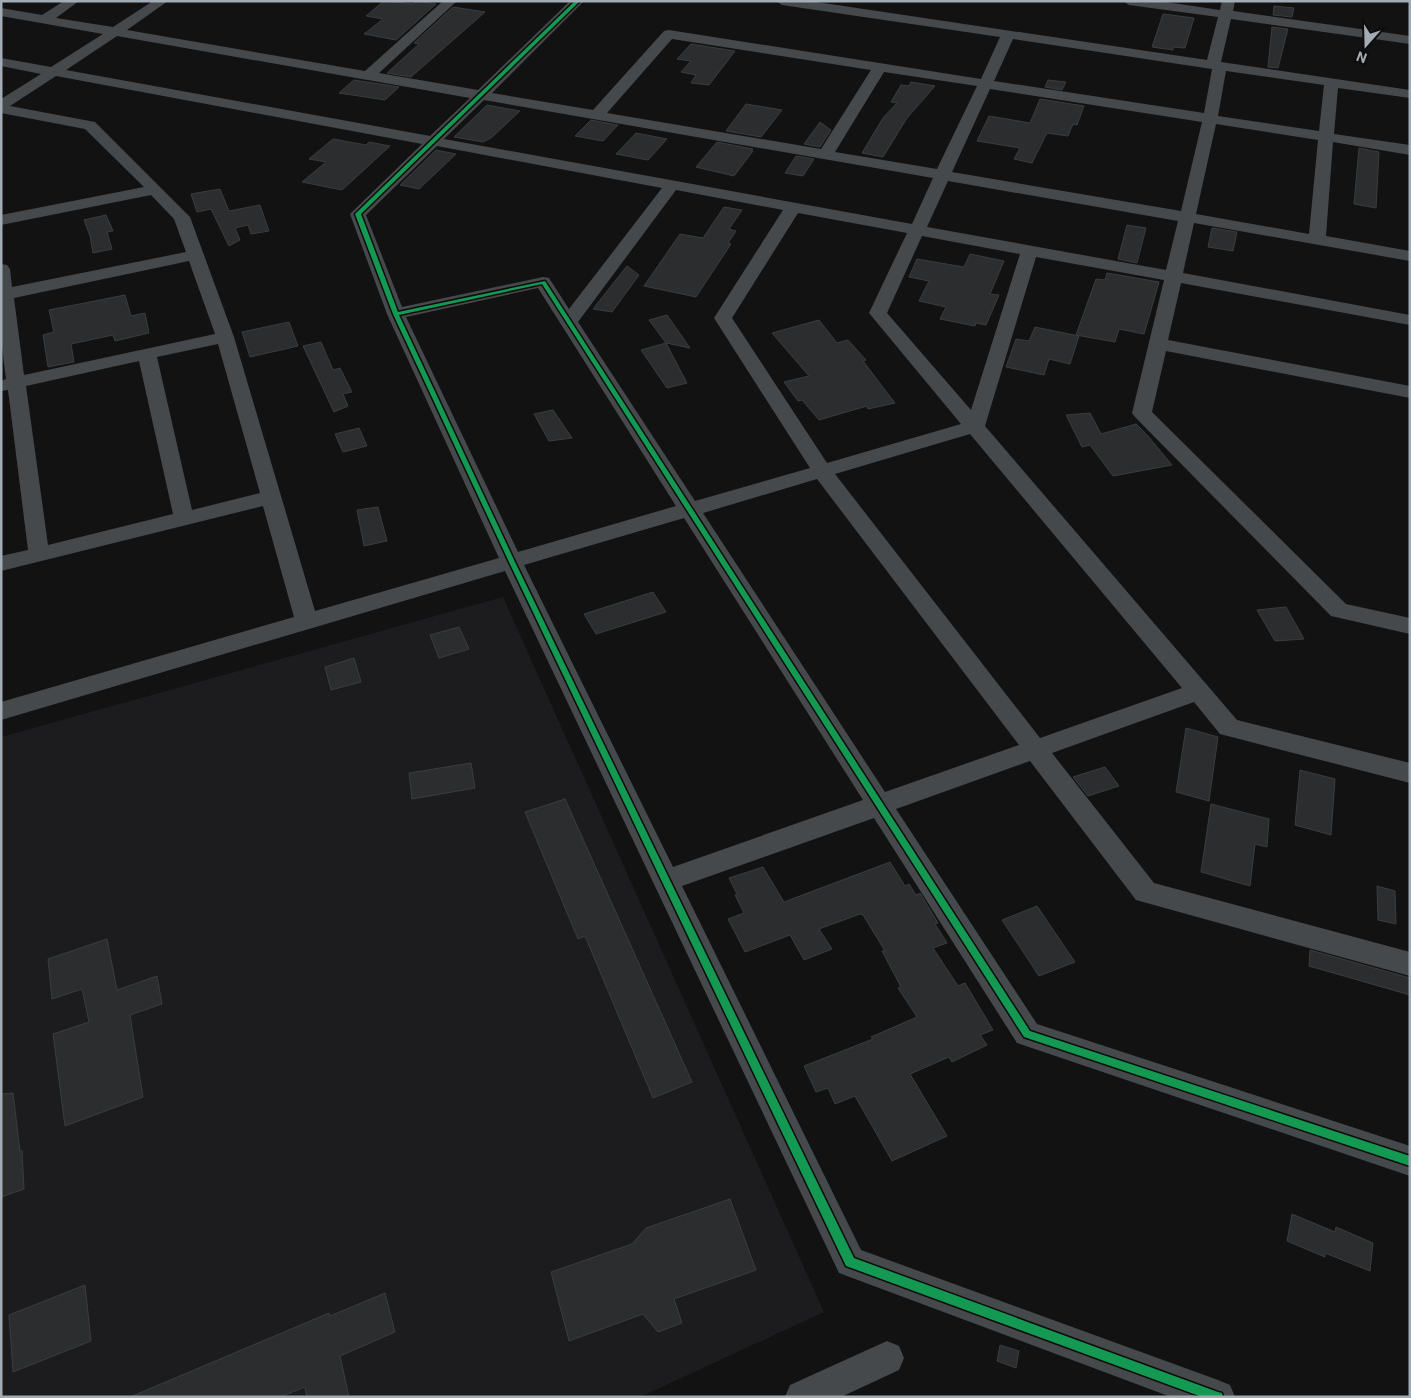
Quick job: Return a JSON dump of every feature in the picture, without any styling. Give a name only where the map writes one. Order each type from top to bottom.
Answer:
[{"type":"street","points":[[45,19],[73,1]]},
{"type":"street","points":[[1,108],[162,1]]},
{"type":"street","points":[[433,1],[450,2]]},
{"type":"street","points":[[578,1],[358,214],[396,314],[512,562],[850,1262],[1218,1397]]},
{"type":"street","points":[[782,1],[1410,94]]},
{"type":"street","points":[[1129,1],[1227,8],[1410,40]]},
{"type":"street","points":[[369,75],[450,2]]},
{"type":"street","points":[[1227,8],[1216,66],[1210,119],[1142,413],[1339,610],[1410,626]]},
{"type":"street","points":[[1,12],[1410,256]]},
{"type":"street","points":[[597,115],[668,34],[1410,150]]},
{"type":"street","points":[[1008,35],[878,313],[976,426],[1229,727],[1410,773]]},
{"type":"street","points":[[1,62],[1410,320]]},
{"type":"street","points":[[826,154],[880,67]]},
{"type":"street","points":[[1317,240],[1331,82]]},
{"type":"street","points":[[1,108],[90,125],[182,218],[224,337],[308,622]]},
{"type":"street","points":[[568,322],[672,185]]},
{"type":"street","points":[[1,220],[155,190]]},
{"type":"street","points":[[793,207],[723,318],[822,471],[1145,892],[1410,964]]},
{"type":"street","points":[[976,426],[1030,250]]},
{"type":"street","points":[[3,294],[196,255]]},
{"type":"street","points":[[1,269],[9,384],[39,555]]},
{"type":"street","points":[[396,314],[543,282],[1027,1034],[1410,1161]]},
{"type":"street","points":[[9,384],[224,337]]},
{"type":"street","points":[[1158,344],[1410,392]]},
{"type":"street","points":[[147,354],[184,519]]},
{"type":"street","points":[[1,711],[976,426]]},
{"type":"street","points":[[1,564],[271,497]]},
{"type":"street","points":[[666,881],[1199,691]]},
{"type":"street","points":[[802,1397],[888,1358]]},
{"type":"shaded area","points":[[503,597],[824,1312],[640,1397],[1,1397],[1,737]]},
{"type":"building","points":[[384,1],[413,4],[417,1],[436,4],[396,40],[364,34],[383,19],[366,16]]},
{"type":"building","points":[[1274,6],[1294,8],[1292,17],[1273,15]]},
{"type":"building","points":[[453,7],[485,12],[411,77],[387,73],[419,44],[414,43]]},
{"type":"building","points":[[1163,14],[1194,18],[1185,48],[1173,47],[1173,50],[1152,47]]},
{"type":"building","points":[[1272,27],[1288,29],[1278,68],[1268,67]]},
{"type":"building","points":[[691,44],[735,51],[709,85],[691,83],[696,75],[681,72],[691,61],[677,59]]},
{"type":"building","points":[[354,80],[399,87],[385,100],[339,93]]},
{"type":"building","points":[[1048,80],[1066,82],[1062,90],[1045,87]]},
{"type":"building","points":[[911,82],[935,86],[907,118],[883,157],[862,153],[883,118],[897,103],[891,102],[901,85],[909,86]]},
{"type":"building","points":[[1040,99],[1084,106],[1077,125],[1073,124],[1068,136],[1047,133],[1032,163],[1014,159],[1020,148],[977,141],[989,116],[1030,123]]},
{"type":"building","points":[[746,104],[782,110],[761,137],[726,131]]},
{"type":"building","points":[[487,105],[520,111],[491,138],[483,142],[454,137]]},
{"type":"building","points":[[591,120],[618,125],[603,141],[575,136]]},
{"type":"building","points":[[820,122],[831,130],[820,147],[804,144]]},
{"type":"building","points":[[636,133],[667,139],[648,160],[616,154]]},
{"type":"building","points":[[333,139],[366,145],[369,142],[390,146],[342,190],[302,182],[326,162],[309,159]]},
{"type":"building","points":[[717,142],[753,149],[734,176],[696,167]]},
{"type":"building","points":[[1359,148],[1379,152],[1376,208],[1354,204]]},
{"type":"building","points":[[436,150],[456,154],[419,189],[400,185]]},
{"type":"building","points":[[796,156],[814,159],[803,176],[785,173]]},
{"type":"building","points":[[220,189],[229,211],[260,205],[269,231],[251,234],[248,225],[235,228],[240,240],[229,246],[211,209],[197,212],[191,194]]},
{"type":"building","points":[[724,207],[742,210],[729,229],[736,231],[728,243],[731,244],[696,297],[644,286],[680,234],[703,238]]},
{"type":"building","points":[[106,215],[113,231],[107,232],[112,249],[93,253],[90,236],[84,220]]},
{"type":"building","points":[[1127,225],[1146,228],[1137,263],[1118,259]]},
{"type":"building","points":[[1212,228],[1237,232],[1233,251],[1208,247]]},
{"type":"building","points":[[970,254],[1004,261],[990,294],[999,295],[986,325],[976,323],[975,326],[940,319],[946,307],[919,301],[929,281],[909,277],[917,259],[964,267]]},
{"type":"building","points":[[627,266],[639,275],[612,312],[593,309]]},
{"type":"building","points":[[1107,273],[1159,282],[1144,334],[1119,329],[1115,342],[1076,335],[1096,279],[1105,280]]},
{"type":"building","points":[[125,295],[131,316],[145,313],[149,333],[115,341],[113,335],[71,344],[74,362],[48,367],[43,335],[54,332],[49,310]]},
{"type":"building","points":[[667,315],[690,348],[666,343],[649,320]]},
{"type":"building","points":[[819,320],[837,343],[848,340],[866,360],[863,361],[895,403],[868,409],[867,406],[819,420],[802,400],[798,401],[784,382],[809,376],[772,333]]},
{"type":"building","points":[[289,322],[298,346],[250,357],[242,332]]},
{"type":"building","points":[[1035,327],[1079,336],[1070,364],[1049,359],[1044,375],[1006,367],[1016,339],[1029,341]]},
{"type":"building","points":[[321,342],[333,370],[340,368],[352,392],[343,394],[348,406],[334,412],[303,346]]},
{"type":"building","points":[[666,343],[687,383],[667,388],[641,350]]},
{"type":"building","points":[[553,410],[572,438],[549,441],[534,414]]},
{"type":"building","points":[[1090,413],[1101,434],[1136,424],[1172,465],[1113,476],[1090,445],[1082,447],[1066,415]]},
{"type":"building","points":[[359,428],[367,446],[343,452],[335,434]]},
{"type":"building","points":[[378,507],[387,541],[364,546],[357,510]]},
{"type":"building","points":[[653,592],[666,612],[596,634],[584,614]]},
{"type":"building","points":[[1286,607],[1304,639],[1275,641],[1257,610]]},
{"type":"building","points":[[459,627],[469,649],[439,658],[430,635]]},
{"type":"building","points":[[354,658],[361,682],[331,690],[325,667]]},
{"type":"building","points":[[1186,728],[1218,737],[1209,801],[1176,792]]},
{"type":"building","points":[[471,763],[475,788],[412,799],[409,773]]},
{"type":"building","points":[[1105,767],[1119,786],[1088,796],[1073,777]]},
{"type":"building","points":[[1300,770],[1335,779],[1331,835],[1295,825]]},
{"type":"building","points":[[565,799],[692,1082],[653,1098],[585,936],[578,939],[525,812]]},
{"type":"building","points":[[1211,804],[1269,819],[1267,847],[1255,844],[1250,886],[1201,872]]},
{"type":"building","points":[[890,862],[905,886],[909,884],[916,895],[920,893],[938,923],[935,924],[947,943],[933,948],[958,986],[965,983],[993,1030],[980,1035],[987,1045],[952,1062],[949,1057],[910,1074],[947,1136],[892,1161],[855,1096],[835,1104],[828,1088],[816,1092],[804,1066],[873,1039],[871,1037],[917,1017],[898,988],[901,987],[882,951],[885,951],[863,915],[860,914],[819,929],[832,949],[804,960],[790,935],[745,952],[728,919],[744,913],[729,878],[763,867],[784,902]]},
{"type":"building","points":[[1377,886],[1395,891],[1396,924],[1378,920]]},
{"type":"building","points":[[1037,906],[1075,962],[1039,976],[1002,920]]},
{"type":"building","points":[[107,939],[117,990],[157,976],[162,1004],[130,1015],[143,1097],[65,1126],[53,1034],[89,1022],[82,989],[52,999],[48,959]]},
{"type":"building","points":[[1310,950],[1410,978],[1410,995],[1309,966]]},
{"type":"building","points":[[13,1093],[20,1151],[22,1151],[24,1189],[1,1197],[1,1094]]},
{"type":"building","points":[[730,1199],[756,1270],[674,1299],[682,1323],[658,1332],[643,1314],[569,1341],[551,1272],[632,1244],[646,1228]]},
{"type":"building","points":[[1292,1214],[1335,1232],[1336,1227],[1373,1243],[1370,1271],[1325,1253],[1325,1257],[1287,1241]]},
{"type":"building","points":[[85,1285],[91,1341],[13,1372],[9,1315]]},
{"type":"building","points":[[385,1293],[395,1332],[340,1356],[349,1397],[307,1397],[305,1387],[280,1397],[130,1397],[329,1313],[330,1316]]},
{"type":"building","points":[[1000,1345],[1019,1351],[1016,1368],[997,1361]]},
{"type":"cycle path","points":[[578,1],[358,214],[396,314],[512,562],[850,1262],[1218,1397]]},
{"type":"cycle path","points":[[396,314],[543,282],[1027,1034],[1410,1161]]}]
